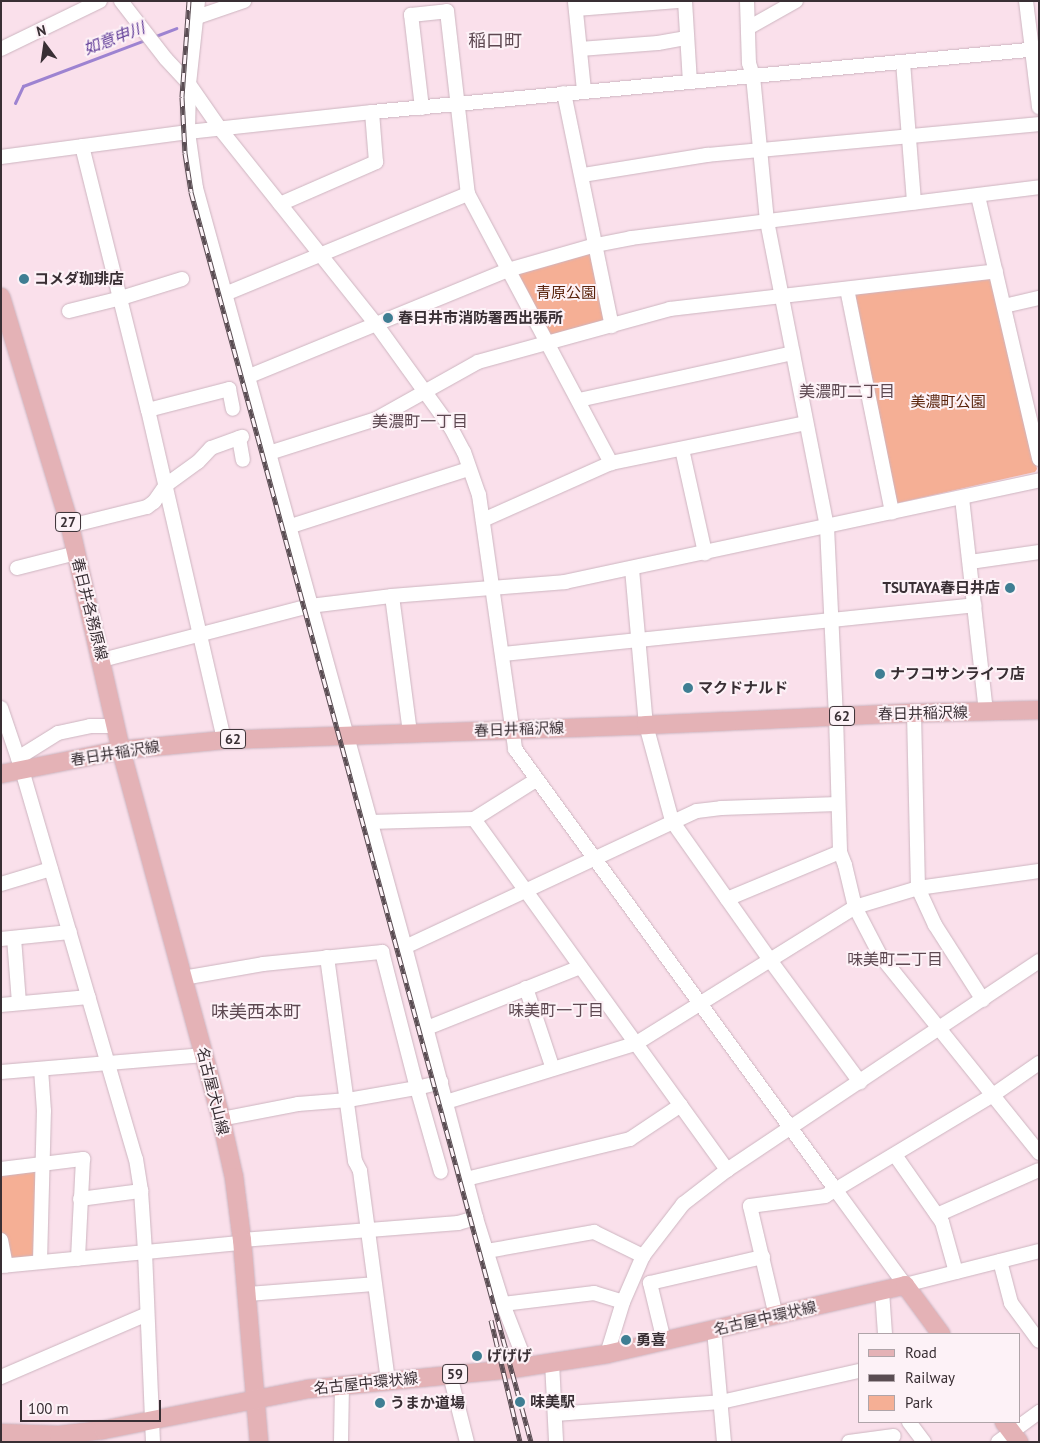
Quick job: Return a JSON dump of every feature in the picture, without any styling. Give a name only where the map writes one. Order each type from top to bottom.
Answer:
[{"type":"main road","name":"春日井各務原線","points":[[1,297],[70,526],[121,750]]},
{"type":"main road","name":"春日井稲沢線","points":[[1,774],[20,764],[121,750],[224,740],[646,725],[914,713],[1039,710]]},
{"type":"main road","name":"名古屋犬山線","points":[[121,750],[221,1119],[234,1177],[248,1294],[259,1442]]},
{"type":"main road","name":"名古屋中環状線","points":[[1,1434],[59,1435],[103,1430],[257,1398],[342,1385],[527,1366],[607,1354],[905,1285]]},
{"type":"main road","points":[[905,1285],[941,1333]]},
{"type":"street","points":[[1,49],[100,1]]},
{"type":"street","points":[[121,1],[189,84],[221,130],[376,324],[451,428],[464,452],[479,495],[515,749],[701,1003],[790,1129],[905,1285],[1039,1251]]},
{"type":"street","points":[[198,1],[189,84],[188,132],[196,188],[427,1028],[476,1218],[503,1304],[527,1366]]},
{"type":"street","points":[[197,17],[244,1]]},
{"type":"street","points":[[584,91],[576,5],[678,1]]},
{"type":"street","points":[[685,1],[690,82]]},
{"type":"street","points":[[747,1],[749,63],[753,76],[767,221],[827,527],[840,852],[855,907],[880,956],[1039,1153]]},
{"type":"street","points":[[748,28],[796,1]]},
{"type":"street","points":[[1026,1],[1036,49],[1039,107]]},
{"type":"street","points":[[422,108],[410,15],[447,11],[468,194],[611,463]]},
{"type":"street","points":[[580,48],[658,44],[687,38]]},
{"type":"street","points":[[1,157],[188,132],[221,130],[372,112],[1036,49]]},
{"type":"street","points":[[903,62],[914,203]]},
{"type":"street","points":[[564,93],[583,175],[612,326]]},
{"type":"street","points":[[280,204],[376,162],[372,112]]},
{"type":"street","points":[[583,175],[707,154],[1039,124]]},
{"type":"street","points":[[82,146],[166,485],[224,740]]},
{"type":"street","points":[[247,377],[508,270],[596,245],[631,238],[1039,187]]},
{"type":"street","points":[[225,294],[468,194]]},
{"type":"street","points":[[978,196],[1039,459]]},
{"type":"street","points":[[269,453],[376,419],[478,362],[670,309],[996,270]]},
{"type":"street","points":[[69,311],[182,279]]},
{"type":"street","points":[[847,289],[892,513]]},
{"type":"street","points":[[1004,306],[1039,298]]},
{"type":"street","points":[[579,400],[793,353]]},
{"type":"street","points":[[148,410],[229,389],[233,409]]},
{"type":"street","points":[[483,520],[611,463],[806,423]]},
{"type":"street","points":[[70,526],[147,507],[154,502],[166,485],[198,462],[211,448],[241,438],[243,460]]},
{"type":"street","points":[[682,449],[705,553]]},
{"type":"street","points":[[288,527],[469,470]]},
{"type":"street","points":[[102,660],[310,606],[392,596],[565,582],[1039,480]]},
{"type":"street","points":[[962,498],[986,712]]},
{"type":"street","points":[[970,562],[1039,552]]},
{"type":"street","points":[[17,568],[76,553]]},
{"type":"street","points":[[632,569],[646,725],[672,822],[860,1082]]},
{"type":"street","points":[[392,596],[410,733]]},
{"type":"street","points":[[503,654],[974,605]]},
{"type":"street","points":[[1,708],[20,764],[136,1160],[141,1191],[145,1252],[153,1442]]},
{"type":"street","points":[[914,713],[918,888],[935,925],[983,1000]]},
{"type":"street","points":[[20,764],[58,733],[90,726],[116,726]]},
{"type":"street","points":[[370,822],[474,819],[536,780]]},
{"type":"street","points":[[405,948],[697,811],[722,808],[838,804]]},
{"type":"street","points":[[474,819],[727,1170]]},
{"type":"street","points":[[727,899],[840,852]]},
{"type":"street","points":[[1,884],[51,869]]},
{"type":"street","points":[[446,1102],[635,1044],[855,907],[918,888],[1039,871]]},
{"type":"street","points":[[19,1003],[8,938],[70,932]]},
{"type":"street","points":[[183,978],[263,964],[382,952],[441,1172]]},
{"type":"street","points":[[327,957],[356,1161],[360,1171],[388,1381]]},
{"type":"street","points":[[607,1354],[623,1302],[643,1256],[683,1204],[727,1170],[1039,961]]},
{"type":"street","points":[[427,1028],[580,967]]},
{"type":"street","points":[[526,988],[553,1069]]},
{"type":"street","points":[[1,1005],[89,997]]},
{"type":"street","points":[[1,1072],[204,1055]]},
{"type":"street","points":[[776,1316],[750,1206],[825,1196],[993,1095],[1039,1063]]},
{"type":"street","points":[[40,1262],[44,1111],[41,1069]]},
{"type":"street","points":[[221,1119],[298,1104],[348,1100],[441,1082]]},
{"type":"street","points":[[466,1179],[630,1139],[681,1104]]},
{"type":"street","points":[[895,1155],[942,1222],[956,1272]]},
{"type":"street","points":[[1,1169],[83,1160],[78,1259]]},
{"type":"street","points":[[937,1215],[1039,1170]]},
{"type":"street","points":[[80,1199],[141,1191]]},
{"type":"street","points":[[1,1240],[4,1266],[458,1223],[476,1218]]},
{"type":"street","points":[[487,1251],[594,1232],[643,1256]]},
{"type":"street","points":[[635,1274],[650,1283],[763,1257]]},
{"type":"street","points":[[1000,1261],[1011,1303],[1034,1325],[1039,1341]]},
{"type":"street","points":[[650,1283],[664,1341]]},
{"type":"street","points":[[248,1294],[374,1284]]},
{"type":"street","points":[[882,1291],[885,1333]]},
{"type":"street","points":[[503,1304],[594,1293],[623,1302]]},
{"type":"street","points":[[1,1376],[147,1314]]},
{"type":"street","points":[[714,1330],[724,1442]]},
{"type":"street","points":[[552,1362],[556,1442]]},
{"type":"street","points":[[555,1414],[721,1402],[858,1371]]},
{"type":"street","points":[[450,1375],[467,1442]]},
{"type":"street","points":[[341,1442],[342,1385]]},
{"type":"street","points":[[1008,1434],[1039,1412]]},
{"type":"street","points":[[849,1442],[894,1439],[892,1423]]},
{"type":"street","points":[[910,1423],[924,1442]]},
{"type":"green space","name":"青原公園","points":[[589,252],[593,254],[606,319],[603,323],[550,335],[518,276],[520,272]]},
{"type":"green space","name":"美濃町公園","points":[[992,278],[1037,469],[1035,472],[898,503],[894,500],[853,296],[855,292]]},
{"type":"green space","points":[[1,1171],[38,1171],[33,1259],[11,1261],[6,1257],[1,1228]]},
{"type":"waterway","name":"如意申川","points":[[153,37],[176,28]]},
{"type":"waterway","name":"如意申川","points":[[15,103],[23,86],[145,40]]},
{"type":"railway","points":[[189,1],[182,97],[185,153],[191,192],[531,1442]]},
{"type":"railway","points":[[491,1320],[520,1442]]},
{"type":"place","name":"コメダ珈琲店","points":[[24,279]]},
{"type":"place","name":"春日井市消防署西出張所","points":[[388,318]]},
{"type":"place","name":"TSUTAYA春日井店","points":[[1010,588]]},
{"type":"place","name":"ナフコサンライフ店","points":[[880,674]]},
{"type":"place","name":"マクドナルド","points":[[688,688]]},
{"type":"place","name":"勇喜","points":[[626,1340]]},
{"type":"place","name":"げげげ","points":[[477,1356]]},
{"type":"place","name":"味美駅","points":[[520,1402]]},
{"type":"place","name":"うまか道場","points":[[380,1403]]},
{"type":"district","name":"稲口町","points":[[495,41]]},
{"type":"district","name":"美濃町二丁目","points":[[847,391]]},
{"type":"district","name":"美濃町一丁目","points":[[420,421]]},
{"type":"district","name":"味美町二丁目","points":[[895,959]]},
{"type":"district","name":"味美町一丁目","points":[[556,1010]]},
{"type":"district","name":"味美西本町","points":[[256,1012]]}]
